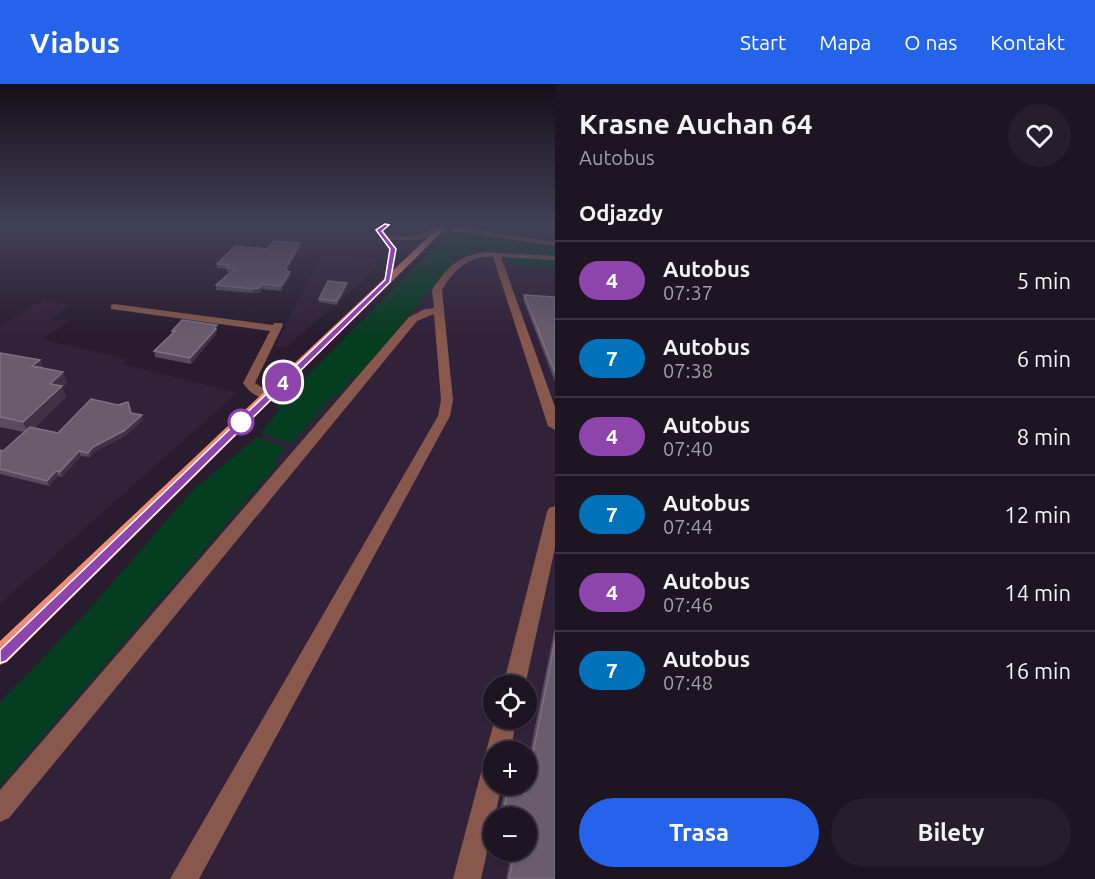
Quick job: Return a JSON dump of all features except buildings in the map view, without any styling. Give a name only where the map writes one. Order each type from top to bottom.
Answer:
[{"type":"main road","points":[[0,655],[407,262]]},
{"type":"street","points":[[388,281],[391,262]]},
{"type":"street","points":[[184,879],[444,416],[447,400],[437,291],[460,262]]},
{"type":"street","points":[[498,262],[555,426]]},
{"type":"street","points":[[114,307],[277,327],[249,383],[252,388],[269,396]]},
{"type":"street","points":[[0,809],[413,319],[428,310],[438,310]]},
{"type":"street","points":[[517,675],[555,512]]},
{"type":"street","points":[[467,879],[488,795]]},
{"type":"shaded area","points":[[318,262],[378,262],[375,270],[287,347],[275,346]]},
{"type":"shaded area","points":[[428,262],[555,262],[555,879],[0,879],[0,712]]},
{"type":"shaded area","points":[[44,300],[71,305],[51,318],[70,321],[43,339],[126,359],[122,364],[237,393],[0,604],[0,325]]},
{"type":"green space","points":[[420,262],[454,262],[357,377],[353,377],[335,398],[332,397],[291,444],[261,433],[280,408],[277,406]]},
{"type":"green space","points":[[509,262],[555,262],[555,269],[511,266]]},
{"type":"green space","points":[[257,437],[286,448],[274,462],[278,464],[0,786],[0,702],[87,612],[193,490]]},
{"type":"bus line","name":"4","points":[[0,655],[388,281],[391,262]]}]
